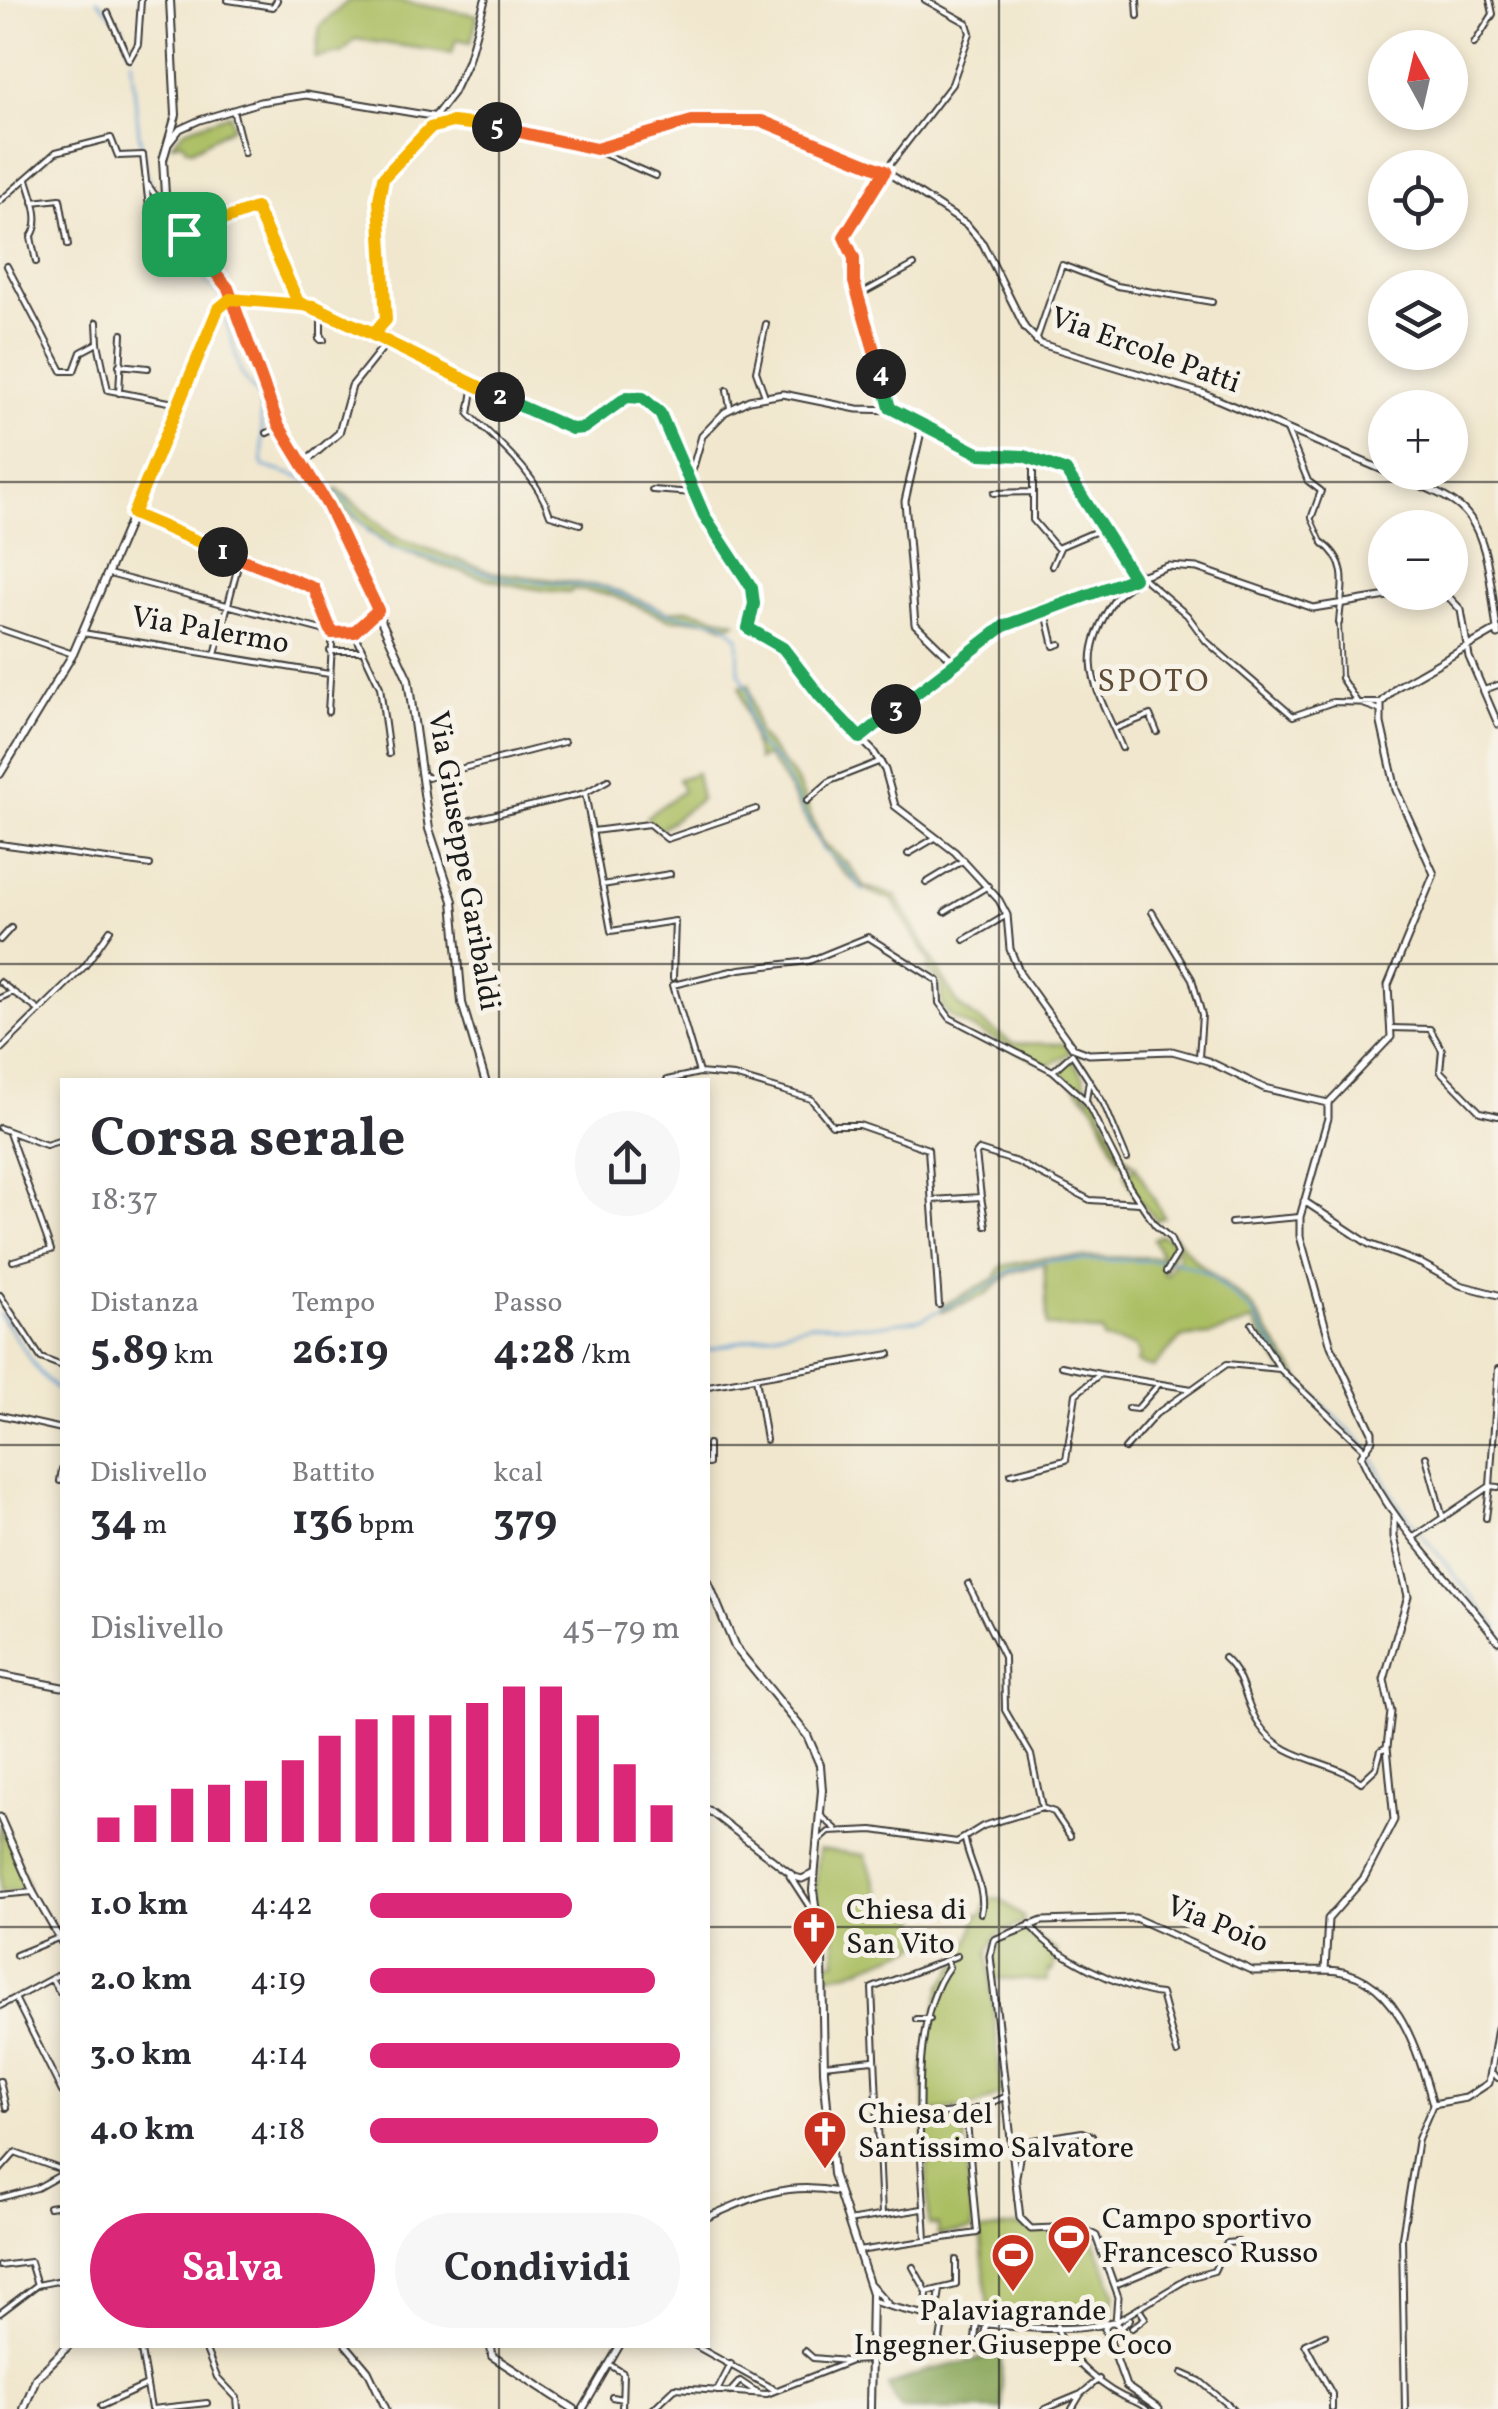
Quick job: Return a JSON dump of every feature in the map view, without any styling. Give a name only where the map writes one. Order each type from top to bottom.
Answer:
[{"type":"main road","points":[[167,202],[162,182],[167,145],[178,122],[170,0]]},
{"type":"main road","name":"Via Giuseppe Garibaldi","points":[[167,202],[184,234],[228,288],[280,427],[318,488],[378,610],[410,688],[429,829],[453,900],[462,1003],[483,1078]]},
{"type":"main road","points":[[0,774],[74,654],[228,288]]},
{"type":"main road","points":[[220,304],[233,298]]},
{"type":"main road","points":[[710,1587],[738,1652],[816,1748],[822,1780],[823,1825],[816,1846],[813,1890],[824,2065],[838,2192],[873,2301],[870,2409]]},
{"type":"main road","points":[[24,2409],[36,2378],[66,2348]]},
{"type":"main road","points":[[489,2348],[574,2409]]},
{"type":"street","points":[[108,13],[129,60],[138,44],[140,0]]},
{"type":"street","points":[[228,0],[274,7],[277,0]]},
{"type":"street","points":[[302,464],[339,433],[352,386],[388,343],[379,188],[442,110],[468,61],[485,0]]},
{"type":"street","points":[[890,408],[861,294],[854,282],[854,258],[844,237],[885,171],[952,84],[970,33],[967,23],[925,0]]},
{"type":"street","points":[[1137,0],[1138,16]]},
{"type":"street","points":[[1474,44],[1492,14],[1490,0]]},
{"type":"street","name":"Via Ercole Patti","points":[[178,122],[306,95],[593,149],[692,121],[762,121],[885,171],[972,230],[1036,341],[1205,394],[1368,464]]},
{"type":"street","points":[[233,110],[244,153]]},
{"type":"street","points":[[442,110],[455,121]]},
{"type":"street","points":[[422,133],[463,122]]},
{"type":"street","points":[[0,201],[59,150],[110,138],[118,156],[143,155],[152,234]]},
{"type":"street","points":[[593,149],[655,176]]},
{"type":"street","points":[[27,179],[33,202],[36,262]]},
{"type":"street","points":[[146,180],[162,204],[167,202]]},
{"type":"street","points":[[33,202],[60,199],[68,245]]},
{"type":"street","points":[[184,234],[256,208],[298,302]]},
{"type":"street","points":[[861,294],[914,265]]},
{"type":"street","points":[[7,266],[62,370],[74,372],[80,352],[98,342]]},
{"type":"street","points":[[1036,341],[1062,266],[1117,286],[1212,302]]},
{"type":"street","points":[[233,298],[298,302],[321,309],[572,429],[584,428],[627,397],[638,396],[660,413],[694,493],[752,588],[754,604],[748,628],[783,648],[874,752],[881,761],[895,806],[964,860],[988,886],[1007,915],[1010,948],[1020,974],[1074,1052],[1127,1159]]},
{"type":"street","points":[[321,309],[321,336]]},
{"type":"street","points":[[98,322],[105,384],[119,392],[179,404]]},
{"type":"street","points":[[370,334],[380,330],[385,322]]},
{"type":"street","points":[[765,396],[756,371],[766,324]]},
{"type":"street","points":[[119,392],[122,334]]},
{"type":"street","points":[[380,356],[388,343]]},
{"type":"street","points":[[119,364],[148,368]]},
{"type":"street","points":[[474,384],[469,414],[529,470],[548,502],[550,515],[580,524]]},
{"type":"street","points":[[727,390],[730,408]]},
{"type":"street","points":[[689,481],[699,440],[730,408],[765,396],[783,394],[856,409],[890,408],[915,418],[922,430],[905,501],[914,617],[918,629],[955,663]]},
{"type":"street","points":[[268,432],[280,427]]},
{"type":"street","points":[[922,430],[932,428],[980,454],[1033,459],[1070,474],[1134,574],[1186,616],[1206,641],[1293,716],[1333,702],[1380,706]]},
{"type":"street","points":[[1287,429],[1308,481],[1321,491],[1312,516],[1323,543],[1340,558],[1342,678],[1358,702]]},
{"type":"street","points":[[297,455],[313,456]]},
{"type":"street","points":[[312,478],[313,456]]},
{"type":"street","points":[[1033,459],[1033,520],[1060,548]]},
{"type":"street","points":[[652,490],[694,493]]},
{"type":"street","name":"Via Ercole Patti","points":[[1426,490],[1453,502],[1470,517],[1480,540],[1498,631]]},
{"type":"street","points":[[994,493],[1032,492]]},
{"type":"street","points":[[133,514],[314,588],[331,631],[328,712]]},
{"type":"street","points":[[1052,566],[1060,548],[1104,528]]},
{"type":"street","points":[[215,655],[240,558]]},
{"type":"street","points":[[860,738],[1004,626],[1126,581],[1134,574],[1168,566],[1191,566],[1305,607],[1368,600]]},
{"type":"street","points":[[108,574],[331,631],[355,632],[378,610]]},
{"type":"street","points":[[1122,748],[1090,670],[1092,640],[1114,600],[1130,589],[1134,574]]},
{"type":"street","points":[[1045,608],[1054,646],[1060,644]]},
{"type":"street","points":[[1461,610],[1467,646],[1498,724]]},
{"type":"street","points":[[0,630],[74,654]]},
{"type":"street","points":[[1380,706],[1397,687],[1498,631]]},
{"type":"street","points":[[355,632],[380,687],[389,754]]},
{"type":"street","name":"Via Palermo","points":[[83,633],[329,674]]},
{"type":"street","points":[[330,653],[363,652]]},
{"type":"street","points":[[1483,690],[1498,685]]},
{"type":"street","points":[[1380,706],[1396,790],[1434,868],[1388,985],[1391,1028],[1384,1049],[1328,1103],[1324,1136],[1300,1217],[1301,1245],[1331,1346],[1370,1428],[1363,1462],[1394,1516],[1498,1641]]},
{"type":"street","points":[[1114,729],[1150,715],[1157,732]]},
{"type":"street","points":[[417,753],[424,759],[425,778],[564,742]]},
{"type":"street","points":[[807,801],[830,780],[881,761]]},
{"type":"street","points":[[448,772],[458,823],[585,793],[608,780]]},
{"type":"street","points":[[585,793],[612,932],[675,921],[673,978]]},
{"type":"street","points":[[593,832],[649,824],[667,839],[756,809]]},
{"type":"street","points":[[908,854],[935,838]]},
{"type":"street","points":[[0,844],[150,865]]},
{"type":"street","points":[[926,883],[964,860]]},
{"type":"street","points":[[602,886],[670,874]]},
{"type":"street","points":[[944,912],[988,886]]},
{"type":"street","points":[[1152,912],[1192,978],[1202,1015],[1198,1057]]},
{"type":"street","points":[[964,940],[1007,915]]},
{"type":"street","points":[[0,940],[11,928]]},
{"type":"street","points":[[0,1050],[36,1009],[84,966],[110,930]]},
{"type":"street","points":[[699,1073],[675,984],[726,976],[740,969],[809,961],[863,937],[876,939],[938,981],[939,1002],[950,1018],[1024,1058]]},
{"type":"street","points":[[0,982],[36,1009]]},
{"type":"street","points":[[0,998],[13,992]]},
{"type":"street","points":[[1391,1028],[1430,1030],[1442,1050],[1440,1070],[1480,1112],[1498,1116]]},
{"type":"street","points":[[1000,1049],[1053,1071],[1086,1101],[1139,1202],[1176,1249],[1166,1272]]},
{"type":"street","points":[[1074,1052],[1164,1050],[1198,1057],[1264,1088],[1328,1103]]},
{"type":"street","points":[[1053,1071],[1074,1052]]},
{"type":"street","points":[[676,1078],[720,1072],[811,1099],[832,1124],[859,1125],[901,1143],[924,1146],[930,1153],[939,1305]]},
{"type":"street","points":[[1086,1101],[1088,1080]]},
{"type":"street","points":[[0,1128],[46,1144],[60,1140]]},
{"type":"street","points":[[9,1133],[51,1250],[13,1261]]},
{"type":"street","points":[[986,1226],[976,1154],[979,1150],[1017,1162],[1090,1200],[1139,1202]]},
{"type":"street","points":[[932,1200],[981,1197]]},
{"type":"street","points":[[1304,1201],[1369,1244],[1422,1264],[1460,1284],[1498,1295]]},
{"type":"street","points":[[1231,1223],[1300,1217]]},
{"type":"street","points":[[0,1295],[41,1358],[60,1365]]},
{"type":"street","points":[[1252,1324],[1280,1368],[1366,1447]]},
{"type":"street","points":[[710,1386],[890,1354]]},
{"type":"street","points":[[1061,1366],[1192,1389]]},
{"type":"street","points":[[1124,1449],[1156,1414],[1222,1366],[1280,1368]]},
{"type":"street","points":[[1486,1518],[1498,1369]]},
{"type":"street","points":[[1011,1474],[1066,1460],[1076,1392],[1100,1374]]},
{"type":"street","points":[[756,1378],[766,1440]]},
{"type":"street","points":[[1128,1408],[1136,1409],[1159,1384]]},
{"type":"street","points":[[0,1416],[60,1430]]},
{"type":"street","points":[[1426,1458],[1444,1518]]},
{"type":"street","points":[[1414,1537],[1490,1486],[1498,1486]]},
{"type":"street","points":[[1394,1516],[1394,1537],[1408,1596],[1384,1680],[1391,1712],[1387,1747],[1393,1825],[1364,1878],[1328,1919],[1325,1970],[1350,1972],[1394,2005],[1418,2056],[1432,2104],[1418,2139],[1401,2244],[1405,2409]]},
{"type":"street","points":[[968,1584],[1004,1657],[1006,1710],[1030,1755],[1042,1808]]},
{"type":"street","points":[[1224,1658],[1243,1681],[1258,1724],[1290,1754],[1344,1770],[1362,1782],[1387,1747]]},
{"type":"street","points":[[0,1675],[60,1687]]},
{"type":"street","points":[[823,1825],[965,1840],[983,1826],[1042,1808],[1054,1812],[1070,1836]]},
{"type":"street","points":[[710,1812],[813,1890]]},
{"type":"street","points":[[0,1817],[33,1892],[60,1940],[16,1955]]},
{"type":"street","points":[[823,1825],[829,1832]]},
{"type":"street","points":[[816,1846],[829,1832],[846,1830]]},
{"type":"street","points":[[965,1840],[970,1868],[983,1894],[981,1912]]},
{"type":"street","points":[[785,1870],[817,1920]]},
{"type":"street","points":[[802,1879],[814,1873]]},
{"type":"street","points":[[801,1890],[813,1890]]},
{"type":"street","points":[[0,1895],[33,1892]]},
{"type":"street","name":"Via Poio","points":[[1030,1924],[1135,1918],[1253,1971],[1325,1970]]},
{"type":"street","points":[[1115,2363],[1114,2326],[1119,2305],[1092,2232],[1078,2228],[1036,2230],[1025,2225],[1005,2097],[990,1952],[1000,1934],[1030,1924],[1058,1949],[1128,1989],[1161,1994],[1176,2053]]},
{"type":"street","points":[[882,2215],[872,1988],[957,1956]]},
{"type":"street","points":[[926,2241],[918,2071],[936,1990],[949,1967],[947,1960]]},
{"type":"street","points":[[0,2006],[60,1975]]},
{"type":"street","points":[[51,1979],[60,1992]]},
{"type":"street","points":[[15,1998],[60,2088]]},
{"type":"street","points":[[916,2019],[930,2019]]},
{"type":"street","points":[[1432,2104],[1472,2096],[1496,2076],[1493,2037],[1498,2028]]},
{"type":"street","points":[[824,2065],[873,2060]]},
{"type":"street","points":[[0,2081],[6,2108]]},
{"type":"street","points":[[878,2120],[966,2111],[1005,2097]]},
{"type":"street","points":[[858,2251],[977,2234],[966,2111]]},
{"type":"street","points":[[1016,2180],[1022,2142],[1082,2132],[1092,2136]]},
{"type":"street","points":[[0,2170],[15,2153],[60,2171]]},
{"type":"street","points":[[0,2198],[37,2188],[60,2173]]},
{"type":"street","points":[[710,2215],[770,2190],[802,2186],[838,2192]]},
{"type":"street","points":[[50,2207],[60,2205]]},
{"type":"street","points":[[848,2221],[924,2209]]},
{"type":"street","points":[[1106,2333],[1190,2278],[1214,2270],[1227,2244],[1238,2242]]},
{"type":"street","points":[[928,2292],[956,2285],[956,2260]]},
{"type":"street","points":[[0,2266],[30,2262],[37,2285]]},
{"type":"street","points":[[1114,2285],[1170,2262]]},
{"type":"street","points":[[913,2267],[928,2292],[926,2315]]},
{"type":"street","points":[[0,2313],[37,2285],[60,2280]]},
{"type":"street","points":[[870,2285],[898,2310]]},
{"type":"street","points":[[937,2310],[940,2290]]},
{"type":"street","points":[[873,2301],[898,2310],[988,2322],[1114,2326]]},
{"type":"street","points":[[872,2311],[898,2310]]},
{"type":"street","points":[[1132,2328],[1145,2318],[1141,2312]]},
{"type":"street","points":[[940,2340],[944,2317]]},
{"type":"street","points":[[976,2320],[978,2335],[988,2322]]},
{"type":"street","points":[[1057,2326],[1062,2344],[1099,2379],[1148,2409]]},
{"type":"street","points":[[1106,2333],[1114,2326]]},
{"type":"street","points":[[1082,2327],[1106,2333]]},
{"type":"street","points":[[1106,2333],[1115,2363],[1130,2391],[1159,2409]]},
{"type":"street","points":[[1326,2335],[1305,2344],[1332,2394],[1332,2409]]},
{"type":"street","points":[[141,2348],[151,2409],[207,2403]]},
{"type":"street","points":[[205,2348],[216,2377],[238,2398],[238,2409]]},
{"type":"street","points":[[349,2348],[368,2371],[386,2409]]},
{"type":"street","points":[[584,2409],[618,2348]]},
{"type":"street","points":[[700,2348],[775,2390]]},
{"type":"street","points":[[804,2351],[813,2358],[870,2360]]},
{"type":"street","points":[[653,2409],[675,2388],[758,2393],[851,2361]]},
{"type":"street","points":[[717,2392],[731,2364]]},
{"type":"street","points":[[610,2365],[623,2375],[622,2409]]},
{"type":"street","points":[[1182,2374],[1200,2381],[1233,2409]]},
{"type":"street","points":[[1045,2409],[1081,2394],[1099,2379]]},
{"type":"street","points":[[730,2392],[740,2381],[758,2393]]},
{"type":"street","points":[[101,2406],[148,2385]]},
{"type":"street","points":[[1075,2407],[1081,2394]]},
{"type":"street","points":[[612,2397],[622,2399]]},
{"type":"green space","points":[[349,0],[393,0],[478,15],[471,42],[456,39],[452,53],[355,39],[342,53],[315,58],[320,26]]},
{"type":"green space","points":[[230,114],[233,127],[192,150],[186,149],[183,142],[172,144],[184,130]]},
{"type":"green space","points":[[338,489],[393,536],[491,572],[606,587],[668,612],[688,609],[736,622],[725,627],[711,620],[669,619],[611,595],[530,588],[482,578],[414,556],[388,543],[327,499]]},
{"type":"green space","points":[[749,684],[758,733],[797,781],[821,841],[848,864],[864,886],[896,896],[959,1006],[1012,1043],[1066,1044],[1071,1052],[1048,1066],[952,1018],[942,1006],[941,982],[927,970],[930,962],[892,899],[869,891],[850,878],[819,841],[767,756],[758,760],[740,687]]},
{"type":"green space","points":[[696,773],[701,799],[658,831],[646,817],[683,791],[678,779]]},
{"type":"green space","points":[[1071,1058],[1084,1077],[1086,1098],[1062,1073],[1062,1065]]},
{"type":"green space","points":[[1090,1083],[1120,1153],[1134,1164],[1121,1162],[1116,1154],[1089,1100]]},
{"type":"green space","points":[[1136,1167],[1164,1217],[1157,1220],[1134,1191],[1125,1172]]},
{"type":"green space","points":[[1172,1233],[1196,1261],[1252,1306],[1306,1389],[1282,1368],[1253,1321],[1211,1335],[1181,1338],[1153,1368],[1136,1363],[1139,1357],[1135,1347],[1103,1339],[1102,1332],[1047,1326],[1044,1263],[1012,1272],[985,1295],[942,1312],[942,1306],[995,1278],[1002,1266],[1042,1258],[1162,1257],[1153,1239],[1160,1235],[1169,1238],[1174,1250],[1163,1273],[1167,1275],[1179,1254]]},
{"type":"green space","points":[[0,1824],[28,1886],[26,1891],[0,1892]]},
{"type":"green space","points":[[819,1849],[865,1855],[887,1911],[917,1902],[920,1945],[850,1972],[826,1976],[824,1962],[836,1961],[834,1931],[822,1932],[815,1889]]},
{"type":"green space","points":[[999,1898],[1024,1918],[1023,1923],[996,1935],[988,1952],[1002,2094],[972,2107],[927,2112],[922,2074],[941,1986],[961,1959],[960,1952],[969,1942],[978,1914],[983,1915],[987,1899]]},
{"type":"green space","points":[[1024,1930],[1057,1951],[1047,1981],[995,1978],[996,1942]]},
{"type":"green space","points":[[963,2115],[973,2230],[938,2235],[938,2225],[929,2225],[924,2119]]},
{"type":"green space","name":"Campo sportivo Francesco Russo","points":[[1018,2226],[1034,2232],[1078,2230],[1093,2237],[1115,2293],[1111,2315],[1096,2324],[989,2319],[980,2231]]},
{"type":"green space","points":[[1001,2354],[1003,2409],[901,2409],[888,2386],[926,2371]]},
{"type":"waterway","points":[[97,0],[122,26],[130,52]]},
{"type":"waterway","points":[[131,60],[139,134],[160,239],[222,302]]},
{"type":"waterway","points":[[223,309],[241,373],[260,399],[263,466],[309,480]]},
{"type":"waterway","points":[[318,482],[343,498],[368,531],[390,547],[508,579],[605,588],[667,613],[722,622],[738,637],[739,672],[749,693],[748,713],[757,744],[779,764],[823,850],[847,869],[863,891]]},
{"type":"waterway","points":[[710,1349],[810,1324],[874,1326],[922,1319],[988,1287],[1011,1270],[1049,1260],[1173,1261],[1195,1268],[1210,1275],[1253,1313],[1291,1374],[1368,1449],[1397,1503],[1498,1629]]},
{"type":"waterway","points":[[0,1314],[40,1373],[60,1393]]},
{"type":"place","name":"Chiesa di San Vito","points":[[814,1966]]},
{"type":"place","name":"Chiesa del Santissimo Salvatore","points":[[825,2170]]},
{"type":"place","name":"Campo sportivo Francesco Russo","points":[[1069,2275]]},
{"type":"place","name":"Palaviagrande Ingegner Giuseppe Coco","points":[[1013,2293]]},
{"type":"district","name":"SPOTO","points":[[1154,683]]},
{"type":"route","points":[[184,234],[228,288],[233,298],[258,360],[278,424],[328,506],[378,610],[354,632],[332,633],[333,626],[314,588],[133,514],[218,309],[233,298],[314,306],[559,426],[566,428],[584,428],[627,397],[638,396],[647,401],[660,413],[707,521],[749,581],[754,604],[748,628],[783,648],[820,696],[860,738],[1004,626],[1134,578],[1078,484],[1066,471],[1024,456],[980,454],[890,408],[861,294],[854,282],[854,258],[844,237],[885,171],[784,127],[762,121],[692,121],[596,149],[463,122],[430,128],[383,178],[379,188],[386,320],[380,330],[374,333],[370,334],[319,308],[314,306],[298,302],[256,208],[184,234]]}]
